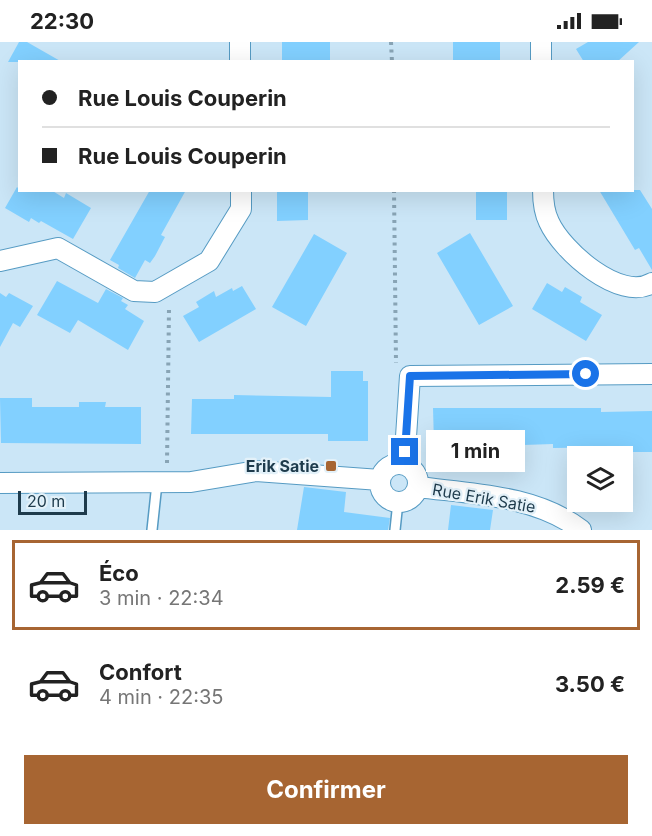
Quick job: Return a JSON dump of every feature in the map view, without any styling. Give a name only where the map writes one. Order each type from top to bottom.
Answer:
[{"type":"street","points":[[240,42],[240,60]]},
{"type":"street","points":[[541,42],[541,60]]},
{"type":"street","points":[[0,261],[58,248],[134,291],[155,292],[209,261],[241,209],[241,192]]},
{"type":"street","points":[[543,192],[543,204],[549,224],[572,256],[622,287],[646,286],[652,283]]},
{"type":"street","points":[[395,502],[381,492],[380,480],[390,466],[402,464],[405,452],[410,376],[652,374]]},
{"type":"street","name":"Rue Erik Satie","points":[[395,502],[401,503],[412,498],[418,487],[416,475],[408,466],[402,464]]},
{"type":"street","points":[[0,483],[190,482],[256,471],[380,480]]},
{"type":"street","name":"Rue Erik Satie","points":[[418,487],[545,508],[580,530]]},
{"type":"lane","points":[[152,530],[162,482]]},
{"type":"lane","points":[[394,530],[397,511],[395,502]]},
{"type":"path","points":[[391,42],[392,60]]},
{"type":"path","points":[[394,192],[394,362],[410,376]]},
{"type":"path","points":[[162,482],[170,306],[165,286]]},
{"type":"building","points":[[19,42],[27,42],[58,60],[18,60],[18,62],[8,62]]},
{"type":"building","points":[[282,42],[330,42],[330,60],[282,60]]},
{"type":"building","points":[[453,42],[500,42],[500,60],[453,60]]},
{"type":"building","points":[[588,42],[639,42],[619,60],[583,60],[576,49]]},
{"type":"building","points":[[17,187],[18,192],[54,192],[64,198],[66,193],[91,208],[73,239],[41,221],[39,223],[31,218],[29,222],[5,208]]},
{"type":"building","points":[[640,190],[652,209],[652,270],[639,248],[635,250],[600,192]]},
{"type":"building","points":[[149,192],[185,192],[161,235],[165,237],[155,256],[150,263],[145,260],[135,278],[118,268],[119,265],[110,260]]},
{"type":"building","points":[[277,192],[308,192],[308,220],[277,221]]},
{"type":"building","points":[[476,192],[507,192],[507,220],[476,220]]},
{"type":"building","points":[[470,233],[513,306],[479,325],[437,253]]},
{"type":"building","points":[[314,234],[347,253],[306,326],[272,307]]},
{"type":"building","points":[[57,281],[98,303],[106,289],[123,298],[121,301],[128,305],[125,309],[144,321],[128,350],[78,320],[70,333],[37,315]]},
{"type":"building","points":[[547,283],[562,292],[565,287],[582,297],[580,302],[602,315],[586,341],[532,309]]},
{"type":"building","points":[[242,286],[256,309],[199,342],[183,316],[199,307],[196,302],[214,291],[216,297],[232,288],[233,291]]},
{"type":"building","points":[[0,293],[6,297],[9,293],[33,306],[20,327],[13,323],[0,347]]},
{"type":"building","points":[[331,371],[363,371],[363,381],[368,381],[368,441],[328,441],[328,434],[191,434],[192,399],[234,399],[234,395],[331,397]]},
{"type":"building","points":[[0,398],[32,398],[32,407],[79,407],[79,402],[106,402],[105,407],[141,407],[141,444],[1,443]]},
{"type":"building","points":[[433,408],[601,408],[601,412],[652,411],[652,452],[633,452],[633,446],[553,448],[553,444],[469,447],[469,443],[434,444]]},
{"type":"building","points":[[304,487],[346,492],[344,512],[390,518],[388,530],[297,530]]},
{"type":"building","points":[[451,505],[493,510],[490,530],[448,530]]},
{"type":"place","name":"Erik Satie","points":[[331,466]]},
{"type":"route","points":[[405,452],[410,376],[586,374]]}]
